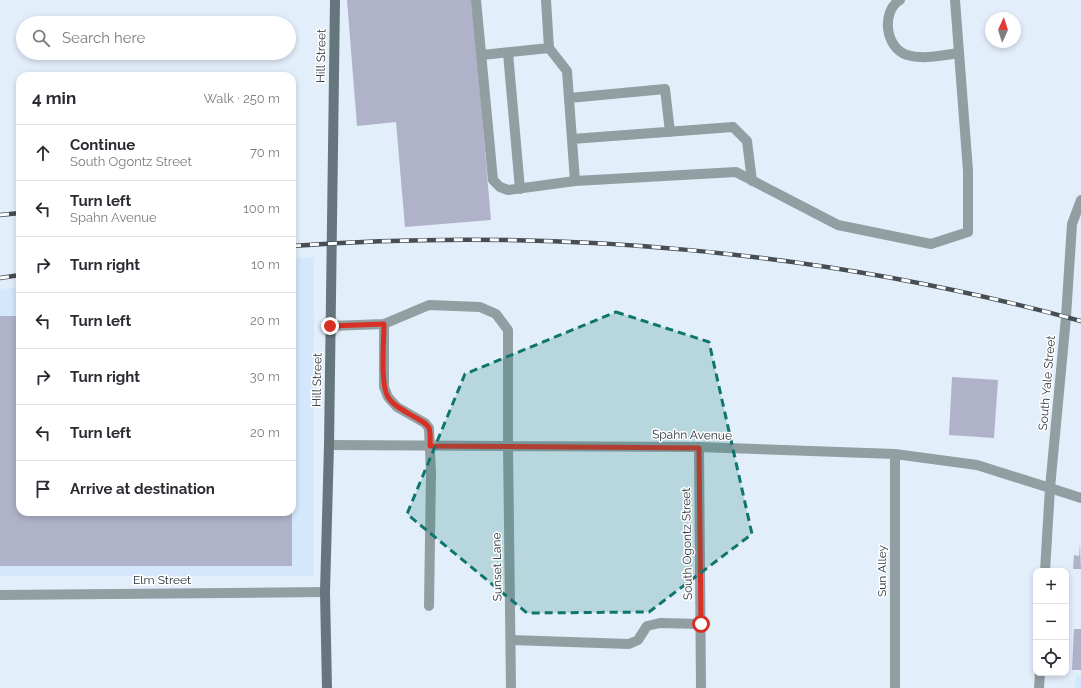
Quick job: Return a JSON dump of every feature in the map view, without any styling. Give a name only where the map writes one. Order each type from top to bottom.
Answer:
[{"type":"main road","name":"Hill Street","points":[[328,688],[325,592],[329,445],[335,0]]},
{"type":"street","points":[[476,0],[493,180],[500,187],[508,190],[575,181],[736,172],[838,226],[931,244],[968,232],[968,171],[955,0]]},
{"type":"street","points":[[546,0],[549,48],[567,71],[575,181]]},
{"type":"street","points":[[900,0],[893,4],[888,20],[889,33],[895,46],[906,55],[923,57],[959,53]]},
{"type":"street","points":[[482,55],[549,48]]},
{"type":"street","points":[[508,53],[520,189]]},
{"type":"street","points":[[569,98],[665,89],[670,132]]},
{"type":"street","points":[[572,139],[732,127],[747,141],[752,180]]},
{"type":"street","name":"South Yale Street","points":[[1045,568],[1050,488],[1066,317],[1072,224],[1081,200]]},
{"type":"street","name":"Sunset Lane","points":[[384,324],[429,305],[480,307],[496,314],[508,330],[511,688]]},
{"type":"street","points":[[330,326],[384,324],[384,387],[388,397],[402,410],[425,422],[429,428],[431,473],[429,606]]},
{"type":"street","name":"Spahn Avenue","points":[[329,445],[699,448],[895,454],[977,465],[1081,498]]},
{"type":"street","name":"South Ogontz Street","points":[[699,448],[701,688]]},
{"type":"street","name":"Sun Alley","points":[[895,454],[895,688]]},
{"type":"street","name":"Elm Street","points":[[0,594],[325,592]]},
{"type":"street","points":[[511,640],[629,644],[638,640],[647,626],[653,624],[701,624]]},
{"type":"street","points":[[1039,688],[1040,676]]},
{"type":"highlighted area","points":[[616,312],[709,342],[752,534],[649,612],[527,613],[407,514],[465,374]]},
{"type":"shaded area","points":[[314,257],[314,576],[0,576],[0,289],[16,287],[16,516],[296,516],[296,259]]},
{"type":"shaded area","points":[[1076,675],[1081,676],[1081,688],[1075,688]]},
{"type":"building","points":[[347,0],[472,0],[491,220],[405,227],[396,122],[357,126]]},
{"type":"building","points":[[0,316],[16,316],[16,516],[292,516],[292,566],[0,566]]},
{"type":"building","points":[[952,377],[998,380],[994,438],[949,435]]},
{"type":"building","points":[[1080,544],[1081,569],[1073,569],[1074,555],[1079,556]]},
{"type":"building","points":[[1074,629],[1081,629],[1081,670],[1072,670]]},
{"type":"railway","points":[[0,215],[16,213]]},
{"type":"railway","points":[[296,246],[391,241],[491,240],[591,243],[690,250],[789,261],[887,277],[984,297],[1081,321]]},
{"type":"railway","points":[[0,278],[16,276]]},
{"type":"route","points":[[330,326],[384,324],[384,387],[388,397],[397,407],[411,416],[425,422],[429,428],[430,446],[699,448],[701,624]]}]
